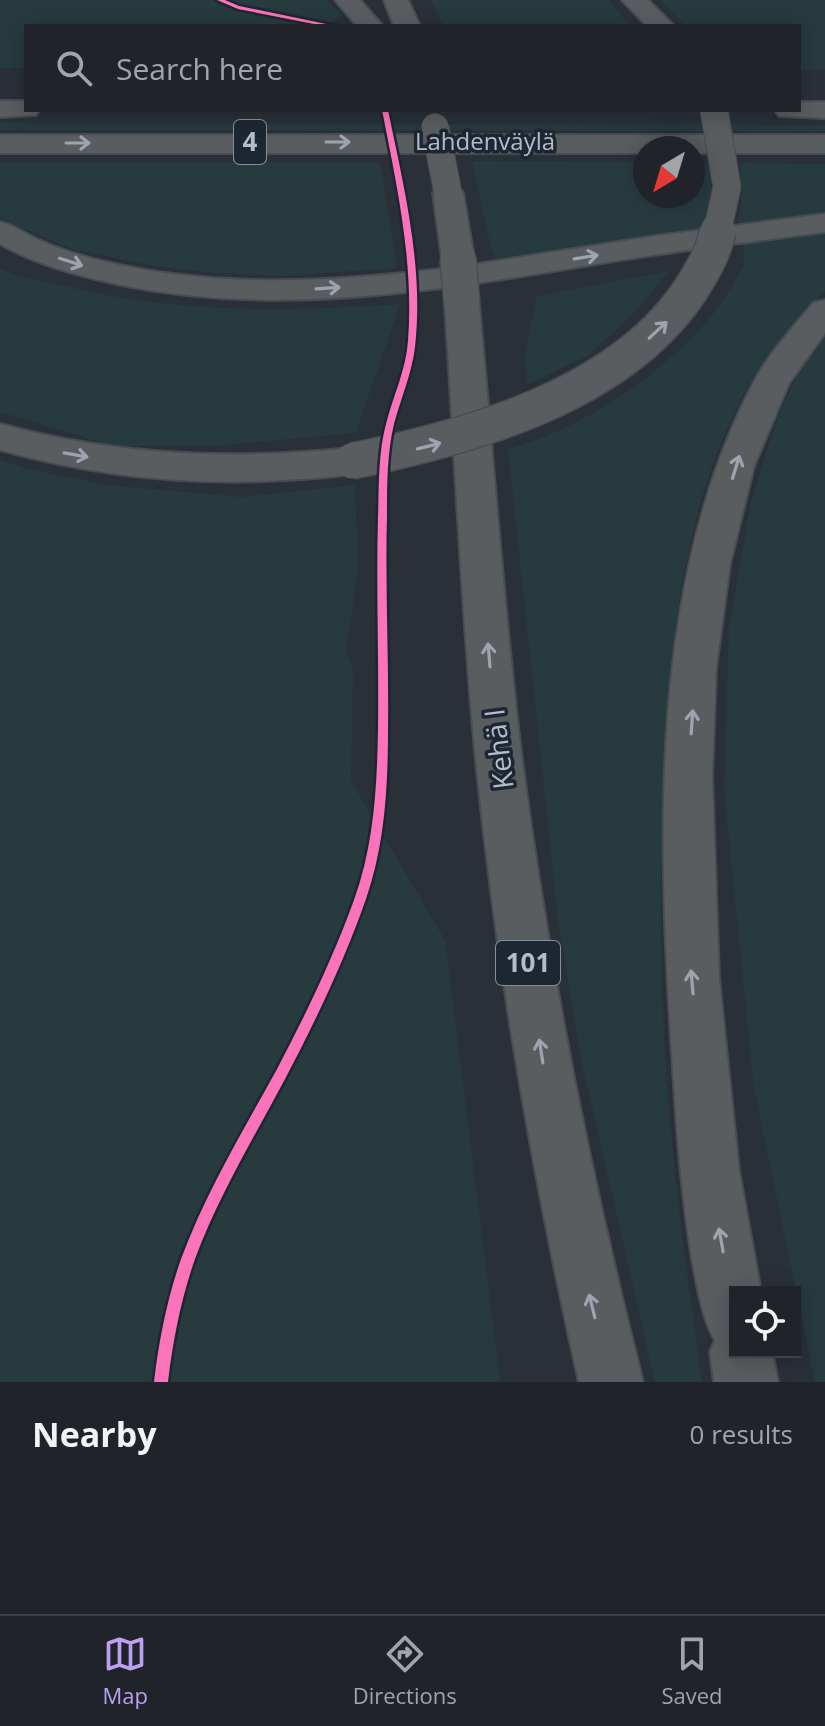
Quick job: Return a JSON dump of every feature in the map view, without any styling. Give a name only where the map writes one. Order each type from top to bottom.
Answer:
[{"type":"highway","points":[[347,0],[368,24]]},
{"type":"highway","points":[[396,0],[406,24]]},
{"type":"highway","points":[[634,0],[659,24]]},
{"type":"highway","points":[[0,109],[24,109]]},
{"type":"highway","points":[[801,110],[825,110]]},
{"type":"highway","points":[[0,437],[78,456],[170,467],[270,468],[352,461],[457,439],[533,410],[603,373],[651,336],[693,291],[718,244],[728,196],[727,166],[714,112]]},
{"type":"highway","name":"Kehä I","points":[[429,116],[448,193],[458,258],[489,663],[512,860],[542,1054],[581,1261],[611,1382]]},
{"type":"highway","name":"Lahdenväylä","points":[[0,144],[825,144]]},
{"type":"highway","points":[[0,231],[47,254],[121,276],[177,286],[227,290],[303,290],[421,282],[656,245],[825,223]]},
{"type":"highway","points":[[729,1286],[711,1183],[690,957],[688,770],[700,615],[716,540],[746,433],[772,379],[801,336],[825,310]]},
{"type":"highway","points":[[742,1358],[746,1382]]},
{"type":"green space","points":[[0,0],[326,0],[342,15],[329,24],[24,24],[24,68],[0,68]]},
{"type":"green space","points":[[431,0],[609,0],[629,24],[442,24]]},
{"type":"green space","points":[[659,0],[825,0],[825,70],[801,70],[801,24],[684,24]]},
{"type":"green space","points":[[0,123],[825,125],[825,131],[0,130]]},
{"type":"green space","points":[[472,161],[633,162],[633,208],[705,208],[705,163],[710,163],[712,199],[704,232],[498,263],[491,248]]},
{"type":"green space","points":[[380,162],[397,268],[282,276],[154,266],[72,249],[0,219],[0,163]]},
{"type":"green space","points":[[740,163],[825,164],[825,217],[737,226],[741,204]]},
{"type":"green space","points":[[825,234],[825,291],[766,360],[738,406],[704,492],[682,585],[670,680],[664,772],[662,984],[673,1152],[702,1382],[655,1382],[581,1058],[558,918],[508,449],[571,425],[604,407],[665,363],[692,338],[733,284],[743,265],[743,243]]},
{"type":"green space","points":[[0,269],[106,295],[190,306],[274,309],[400,304],[356,433],[224,445],[113,446],[0,412]]},
{"type":"green space","points":[[669,271],[636,311],[589,355],[527,385],[525,354],[537,296]]},
{"type":"green space","points":[[825,331],[825,1382],[815,1382],[801,1315],[801,1286],[795,1286],[754,1088],[724,787],[729,628],[752,497],[778,416],[800,369]]},
{"type":"green space","points":[[0,460],[27,469],[107,485],[242,497],[355,485],[358,567],[346,653],[353,669],[351,781],[445,940],[500,1382],[0,1382]]},
{"type":"cycle path","points":[[220,0],[238,7],[323,24]]},
{"type":"cycle path","points":[[161,1382],[166,1339],[188,1259],[203,1222],[333,967],[367,881],[376,840],[383,756],[384,465],[390,424],[409,362],[413,312],[406,225],[385,112]]}]
